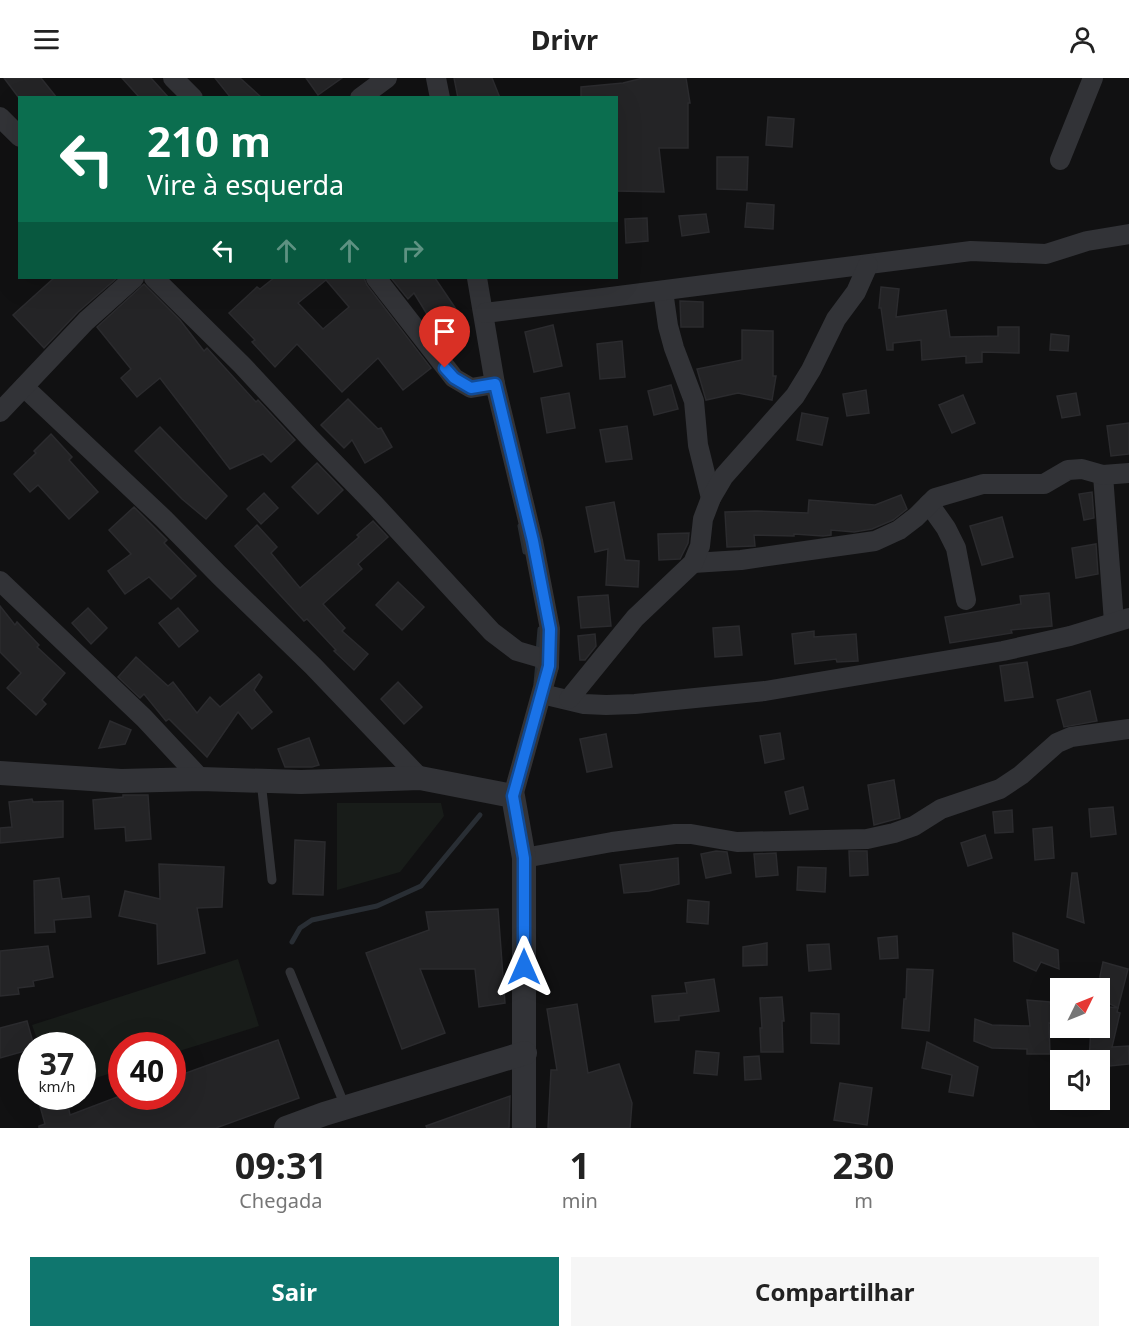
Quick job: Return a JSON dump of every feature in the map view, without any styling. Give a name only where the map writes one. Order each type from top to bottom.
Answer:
[{"type":"street","points":[[173,78],[191,96]]},
{"type":"street","points":[[362,96],[385,78]]},
{"type":"street","points":[[436,78],[440,96]]},
{"type":"street","points":[[1060,160],[1093,78]]},
{"type":"street","points":[[0,117],[18,135]]},
{"type":"street","points":[[484,313],[971,251],[1046,254],[1087,241],[1129,234]]},
{"type":"street","points":[[569,699],[635,618],[693,563],[700,546],[703,519],[711,498],[724,476],[795,396],[811,370],[836,319],[856,292],[868,265]]},
{"type":"street","points":[[0,412],[86,321],[133,279]]},
{"type":"street","points":[[155,279],[242,365],[375,504],[492,632],[517,651],[545,662]]},
{"type":"street","points":[[377,279],[454,378],[485,386]]},
{"type":"street","points":[[477,279],[484,313],[485,386],[533,541],[550,629],[542,694],[513,796],[524,858],[524,1128]]},
{"type":"street","points":[[663,291],[674,348],[694,401],[698,445],[711,498]]},
{"type":"street","points":[[24,387],[164,519],[313,666],[420,778]]},
{"type":"street","points":[[693,563],[741,560],[875,541],[899,530],[935,498],[983,484],[1044,484],[1068,470],[1082,469],[1103,475],[1129,473]]},
{"type":"street","points":[[542,694],[584,704],[635,704],[765,691],[1003,651],[1070,636],[1121,620],[1103,475]]},
{"type":"street","points":[[929,504],[946,528],[956,548],[966,600]]},
{"type":"street","points":[[0,581],[144,718],[201,779]]},
{"type":"street","points":[[524,858],[612,842],[675,834],[692,834],[737,842],[867,839],[914,826],[941,809],[1000,789],[1021,775],[1057,742],[1071,737],[1129,729]]},
{"type":"street","points":[[0,772],[121,781],[201,779],[301,782],[420,778],[513,796]]},
{"type":"street","points":[[286,1128],[331,1116],[525,1053]]},
{"type":"lane","points":[[261,781],[272,880]]},
{"type":"lane","points":[[290,972],[331,1116]]},
{"type":"shaded area","points":[[337,803],[441,803],[444,816],[400,872],[337,890]]},
{"type":"shaded area","points":[[238,959],[259,1026],[186,1049],[186,1032],[108,1032],[108,1074],[96,1078],[96,1032],[34,1032],[32,1025]]},
{"type":"building","points":[[4,78],[41,78],[55,96],[18,96]]},
{"type":"building","points":[[122,78],[151,78],[167,96],[138,96]]},
{"type":"building","points":[[215,78],[240,78],[260,96],[229,96]]},
{"type":"building","points":[[306,78],[342,78],[318,95]]},
{"type":"building","points":[[454,78],[492,78],[499,96],[458,96]]},
{"type":"building","points":[[643,78],[686,78],[690,103],[688,103],[688,148],[659,148],[664,192],[618,191],[618,96],[581,96],[581,87],[623,83]]},
{"type":"building","points":[[768,117],[794,119],[792,147],[766,145]]},
{"type":"building","points":[[717,157],[748,157],[747,190],[717,189]]},
{"type":"building","points":[[747,203],[774,205],[773,229],[745,227]]},
{"type":"building","points":[[706,214],[709,232],[682,236],[679,216]]},
{"type":"building","points":[[647,218],[648,241],[626,243],[625,219]]},
{"type":"building","points":[[53,279],[116,279],[78,312],[44,348],[13,315]]},
{"type":"building","points":[[273,279],[364,279],[431,368],[403,390],[378,358],[342,392],[297,344],[275,367],[252,342],[255,340],[229,313],[257,287],[260,289]],"holes":[[[326,280],[349,307],[323,329],[298,303]]]},
{"type":"building","points":[[392,279],[436,279],[456,309],[433,324],[414,293],[408,299]]},
{"type":"building","points":[[144,284],[180,320],[204,351],[207,348],[256,402],[258,400],[295,440],[271,462],[263,454],[230,469],[160,378],[137,397],[121,378],[131,369],[97,327]]},
{"type":"building","points":[[881,287],[899,289],[896,317],[946,310],[950,337],[998,336],[998,327],[1019,327],[1019,353],[982,352],[982,362],[966,363],[966,356],[922,360],[921,340],[893,343],[893,350],[887,350],[881,308],[879,308]]},
{"type":"building","points":[[680,301],[703,302],[703,327],[681,327]]},
{"type":"building","points":[[553,325],[562,366],[534,372],[525,332]]},
{"type":"building","points":[[742,330],[773,331],[773,376],[776,376],[772,400],[738,393],[706,400],[697,369],[742,360]]},
{"type":"building","points":[[1051,334],[1069,336],[1068,351],[1050,350]]},
{"type":"building","points":[[622,341],[625,377],[600,379],[597,344]]},
{"type":"building","points":[[671,385],[678,409],[654,415],[648,391]]},
{"type":"building","points":[[866,390],[869,413],[847,416],[843,394]]},
{"type":"building","points":[[569,393],[575,428],[547,433],[541,398]]},
{"type":"building","points":[[1076,393],[1080,415],[1062,418],[1057,396]]},
{"type":"building","points":[[963,395],[975,423],[952,433],[939,405]]},
{"type":"building","points":[[348,399],[378,429],[381,428],[392,447],[365,463],[352,440],[344,448],[321,425]]},
{"type":"building","points":[[802,413],[828,418],[822,445],[797,440]]},
{"type":"building","points":[[1129,423],[1129,454],[1111,456],[1107,426]]},
{"type":"building","points":[[627,426],[632,459],[606,462],[600,430]]},
{"type":"building","points":[[160,427],[227,496],[206,519],[182,499],[135,451]]},
{"type":"building","points":[[51,434],[72,457],[69,460],[98,492],[69,519],[38,485],[30,492],[14,474],[36,453],[34,451]]},
{"type":"building","points":[[317,463],[343,490],[318,514],[292,487]]},
{"type":"building","points":[[1092,492],[1094,518],[1084,520],[1079,494]]},
{"type":"building","points":[[264,493],[278,508],[261,524],[247,509]]},
{"type":"building","points":[[901,495],[907,509],[893,520],[872,529],[854,532],[831,530],[831,535],[823,536],[754,535],[755,546],[727,547],[725,512],[808,513],[809,500],[875,505]]},
{"type":"building","points":[[614,502],[625,560],[639,561],[638,587],[606,585],[608,549],[595,552],[586,507]]},
{"type":"building","points":[[134,507],[167,540],[164,543],[196,576],[171,599],[149,577],[125,594],[108,571],[131,554],[109,530]]},
{"type":"building","points":[[1002,517],[1013,557],[982,565],[970,526]]},
{"type":"building","points":[[373,521],[388,537],[358,564],[362,569],[323,604],[345,628],[342,631],[368,654],[354,670],[334,651],[336,650],[307,619],[304,621],[235,546],[257,525],[277,547],[271,553],[300,588],[359,537],[357,535]]},
{"type":"building","points":[[689,533],[688,543],[680,559],[659,560],[658,534]]},
{"type":"building","points":[[1096,544],[1098,574],[1076,578],[1072,548]]},
{"type":"building","points":[[398,582],[424,607],[402,630],[376,605]]},
{"type":"building","points":[[1049,593],[1052,626],[1011,630],[1012,633],[950,643],[945,617],[1021,604],[1020,596]]},
{"type":"building","points":[[608,595],[611,626],[581,628],[578,597]]},
{"type":"building","points":[[0,606],[15,625],[17,622],[39,645],[37,647],[65,673],[42,700],[46,704],[36,715],[7,688],[21,673],[0,652]]},
{"type":"building","points":[[88,608],[107,628],[91,644],[72,623]]},
{"type":"building","points":[[178,608],[198,631],[179,647],[159,623]]},
{"type":"building","points":[[739,626],[742,655],[715,657],[713,628]]},
{"type":"building","points":[[814,631],[814,637],[856,634],[858,661],[837,662],[836,659],[795,664],[792,634]]},
{"type":"building","points":[[595,634],[596,646],[585,660],[580,660],[578,636]]},
{"type":"building","points":[[136,657],[168,686],[173,682],[197,713],[210,697],[220,707],[259,674],[262,677],[254,690],[272,712],[252,729],[238,712],[207,757],[169,719],[166,721],[144,694],[140,698],[118,677]]},
{"type":"building","points":[[1027,662],[1033,697],[1005,701],[1000,666]]},
{"type":"building","points":[[398,682],[422,707],[404,724],[381,699]]},
{"type":"building","points":[[1090,691],[1097,721],[1064,727],[1057,700]]},
{"type":"building","points":[[110,721],[131,730],[125,744],[99,748]]},
{"type":"building","points":[[780,733],[784,759],[765,763],[760,736]]},
{"type":"building","points":[[606,734],[612,767],[587,772],[580,739]]},
{"type":"building","points":[[309,738],[319,765],[285,767],[278,749]]},
{"type":"building","points":[[894,780],[900,818],[874,825],[868,785]]},
{"type":"building","points":[[803,787],[808,809],[790,814],[785,792]]},
{"type":"building","points":[[123,795],[148,795],[151,839],[126,841],[125,827],[95,829],[93,800],[123,797]]},
{"type":"building","points":[[32,799],[33,802],[63,801],[63,837],[0,843],[0,828],[12,827],[9,802]]},
{"type":"building","points":[[1113,807],[1116,834],[1091,837],[1089,809]]},
{"type":"building","points":[[1012,810],[1013,832],[995,833],[993,812]]},
{"type":"building","points":[[1052,827],[1054,858],[1035,860],[1033,829]]},
{"type":"building","points":[[985,835],[992,858],[968,866],[961,843]]},
{"type":"building","points":[[295,840],[325,842],[323,895],[293,894]]},
{"type":"building","points":[[716,851],[727,852],[731,873],[706,878],[701,854]]},
{"type":"building","points":[[849,851],[867,851],[868,875],[850,876]]},
{"type":"building","points":[[776,853],[778,875],[756,877],[754,854]]},
{"type":"building","points":[[678,858],[679,884],[649,891],[624,893],[620,865]]},
{"type":"building","points":[[159,864],[224,867],[222,907],[197,908],[205,953],[158,964],[157,924],[119,916],[125,891],[160,899]]},
{"type":"building","points":[[798,867],[826,868],[825,892],[797,890]]},
{"type":"building","points":[[1072,873],[1077,873],[1084,923],[1067,917]]},
{"type":"building","points":[[59,878],[62,899],[89,896],[91,917],[54,920],[55,932],[35,933],[34,881]]},
{"type":"building","points":[[688,900],[709,902],[708,924],[687,922]]},
{"type":"building","points":[[498,909],[505,1003],[479,1007],[475,969],[420,969],[445,1033],[402,1049],[366,953],[429,930],[426,912]]},
{"type":"building","points":[[1013,933],[1058,950],[1059,969],[1041,962],[1036,971],[1014,961]]},
{"type":"building","points":[[897,936],[898,958],[880,959],[878,938]]},
{"type":"building","points":[[767,943],[767,965],[743,966],[743,947]]},
{"type":"building","points":[[829,944],[831,969],[809,971],[807,945]]},
{"type":"building","points":[[48,946],[53,977],[33,981],[34,986],[18,988],[19,994],[0,996],[0,951]]},
{"type":"building","points":[[1103,962],[1128,969],[1118,1008],[1110,1004],[1110,978],[1100,978]]},
{"type":"building","points":[[907,969],[933,970],[929,1031],[902,1028]]},
{"type":"building","points":[[714,979],[719,1011],[679,1016],[679,1020],[655,1022],[652,996],[687,993],[685,983]]},
{"type":"building","points":[[782,997],[783,1052],[761,1052],[760,998]]},
{"type":"building","points":[[1027,1000],[1050,1002],[1050,1054],[1027,1054],[1027,1049],[992,1048],[974,1041],[975,1019],[992,1025],[1030,1026]]},
{"type":"building","points":[[577,1004],[588,1073],[619,1064],[632,1103],[630,1128],[548,1128],[551,1070],[557,1070],[547,1009]]},
{"type":"building","points":[[1110,1007],[1118,1008],[1117,1012],[1120,1013],[1112,1047],[1129,1046],[1129,1064],[1110,1066],[1110,1050],[1090,1050],[1090,1038],[1110,1038]]},
{"type":"building","points":[[811,1013],[839,1014],[839,1044],[811,1043]]},
{"type":"building","points":[[27,1021],[30,1032],[18,1032],[18,1053],[0,1058],[0,1028]]},
{"type":"building","points":[[278,1040],[299,1098],[216,1128],[39,1128],[45,1124],[41,1110],[69,1110],[70,1115],[83,1110],[96,1110],[96,1105],[108,1101],[108,1110],[186,1110],[186,1073]]},
{"type":"building","points":[[927,1042],[978,1067],[973,1096],[949,1092],[952,1075],[922,1068]]},
{"type":"building","points":[[696,1051],[719,1053],[717,1075],[694,1073]]},
{"type":"building","points":[[759,1056],[761,1079],[745,1080],[744,1057]]},
{"type":"building","points":[[840,1083],[872,1088],[867,1125],[834,1120]]},
{"type":"building","points":[[510,1096],[509,1128],[427,1128],[426,1126]]},
{"type":"waterway","points":[[520,526],[525,552]]},
{"type":"waterway","points":[[538,653],[540,629]]},
{"type":"waterway","points":[[536,683],[538,662]]},
{"type":"waterway","points":[[292,942],[300,928],[312,920],[377,906],[421,886],[480,815]]},
{"type":"route","points":[[445,368],[454,378],[471,388],[495,384],[533,541],[550,629],[549,666],[513,796],[524,858],[524,967]]}]
